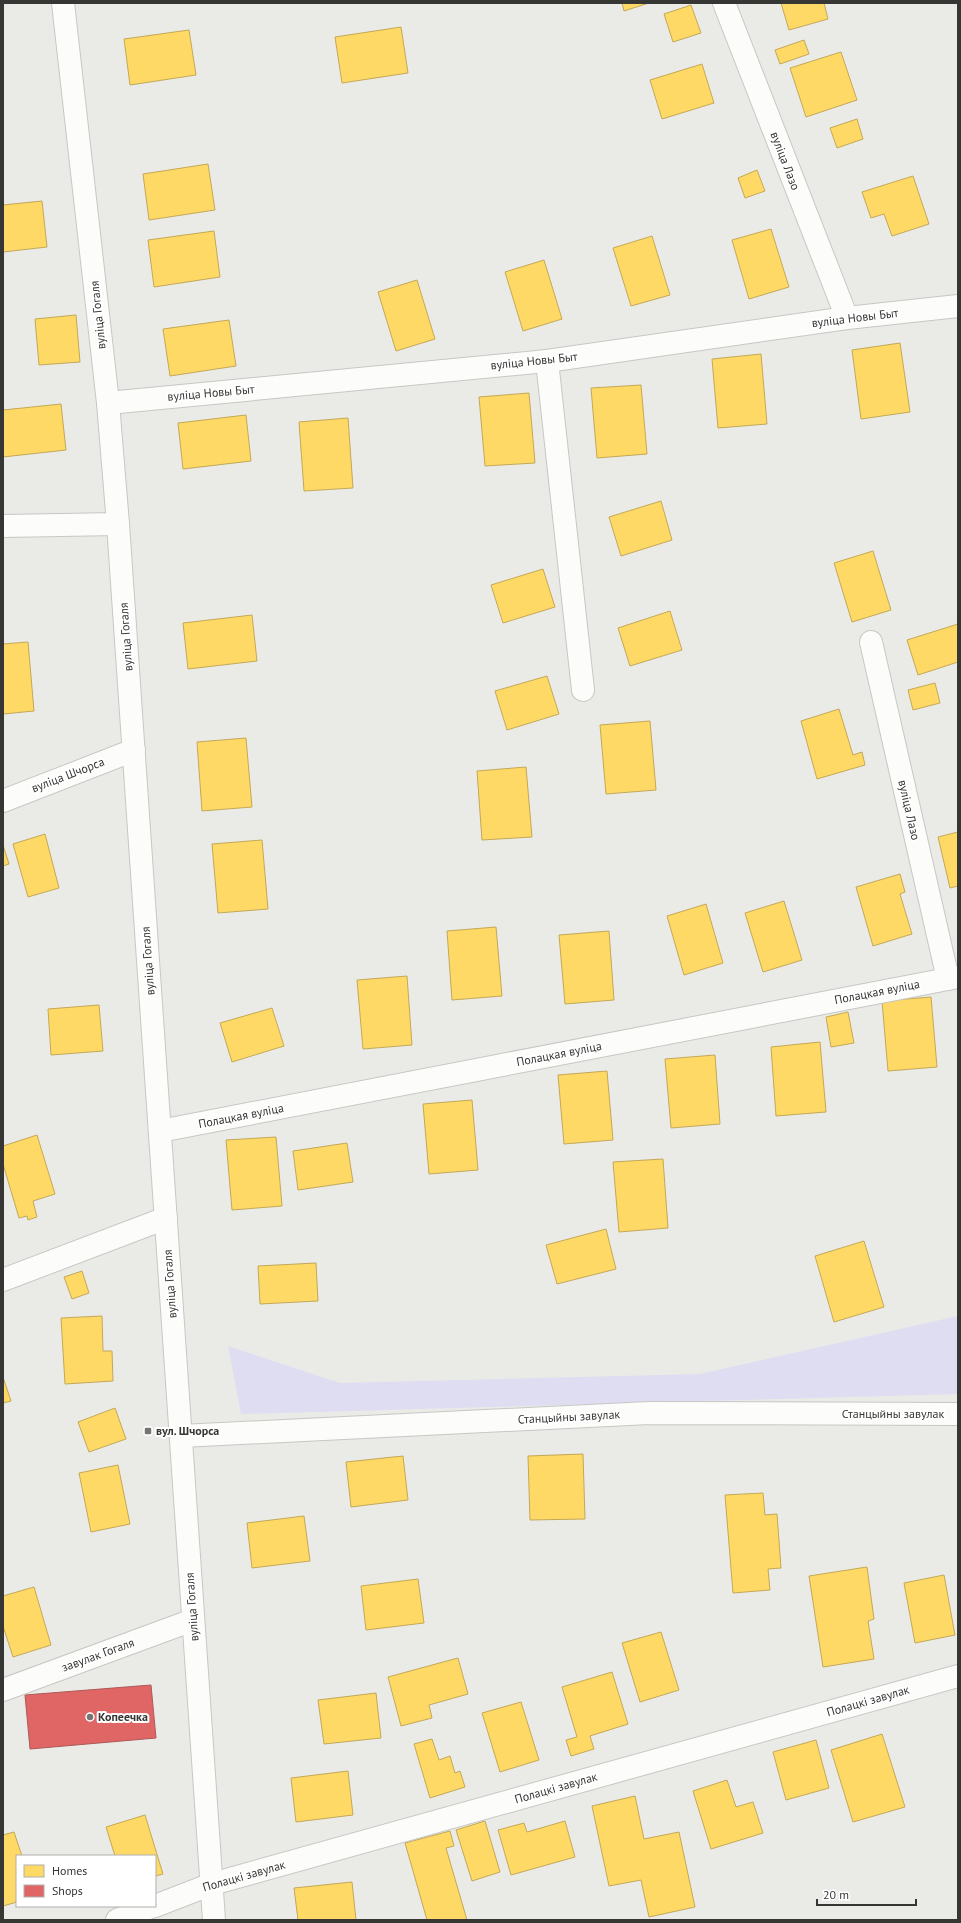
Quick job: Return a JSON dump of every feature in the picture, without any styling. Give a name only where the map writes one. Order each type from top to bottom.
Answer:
[{"type":"street","name":"вуліца Гогаля","points":[[63,3],[108,403],[118,524],[214,1920]]},
{"type":"street","name":"вуліца Лазо","points":[[724,3],[847,318]]},
{"type":"street","name":"вуліца Новы Быт","points":[[108,403],[547,361],[847,318],[958,306]]},
{"type":"street","points":[[547,361],[583,690]]},
{"type":"street","points":[[3,526],[118,524]]},
{"type":"street","name":"вуліца Лазо","points":[[871,642],[953,978]]},
{"type":"street","name":"вуліца Шчорса","points":[[3,801],[134,750]]},
{"type":"street","name":"Полацкая вуліца","points":[[160,1131],[953,978]]},
{"type":"street","points":[[3,1280],[166,1218]]},
{"type":"street","name":"Станцыйны завулак","points":[[181,1436],[649,1413],[958,1414]]},
{"type":"street","name":"завулак Гогаля","points":[[3,1690],[193,1620]]},
{"type":"street","name":"Полацкі завулак","points":[[156,1905],[212,1884],[958,1676]]},
{"type":"street","name":"Полацкі завулак","points":[[117,1920],[151,1907]]},
{"type":"shaded area","points":[[958,1316],[958,1394],[241,1414],[228,1346],[340,1383],[700,1374]]},
{"type":"building: Homes","points":[[622,3],[649,3],[624,11]]},
{"type":"building: Homes","points":[[781,3],[824,3],[828,19],[789,30]]},
{"type":"building: Homes","points":[[691,5],[701,33],[673,42],[664,14]]},
{"type":"building: Homes","points":[[401,27],[408,73],[342,83],[335,37]]},
{"type":"building: Homes","points":[[189,30],[196,75],[130,85],[124,39]]},
{"type":"building: Homes","points":[[804,40],[809,54],[780,64],[775,50]]},
{"type":"building: Homes","points":[[841,52],[857,100],[806,117],[790,68]]},
{"type":"building: Homes","points":[[702,64],[714,103],[662,119],[650,80]]},
{"type":"building: Homes","points":[[857,119],[863,139],[837,148],[830,128]]},
{"type":"building: Homes","points":[[208,164],[215,210],[149,220],[143,174]]},
{"type":"building: Homes","points":[[757,170],[765,191],[745,198],[738,178]]},
{"type":"building: Homes","points":[[913,176],[929,224],[892,236],[884,214],[871,218],[862,192]]},
{"type":"building: Homes","points":[[42,201],[47,247],[3,252],[3,205]]},
{"type":"building: Homes","points":[[771,229],[789,287],[749,299],[732,240]]},
{"type":"building: Homes","points":[[214,231],[220,277],[154,287],[148,240]]},
{"type":"building: Homes","points":[[652,236],[670,295],[631,306],[613,248]]},
{"type":"building: Homes","points":[[544,260],[562,319],[523,331],[505,272]]},
{"type":"building: Homes","points":[[417,280],[435,339],[396,351],[378,292]]},
{"type":"building: Homes","points":[[76,315],[80,362],[39,365],[35,319]]},
{"type":"building: Homes","points":[[229,320],[236,366],[170,376],[163,329]]},
{"type":"building: Homes","points":[[900,343],[910,412],[861,419],[852,350]]},
{"type":"building: Homes","points":[[761,354],[767,424],[718,428],[712,359]]},
{"type":"building: Homes","points":[[641,385],[647,454],[597,458],[591,388]]},
{"type":"building: Homes","points":[[529,393],[535,463],[485,466],[479,397]]},
{"type":"building: Homes","points":[[61,404],[66,450],[3,457],[3,410]]},
{"type":"building: Homes","points":[[246,415],[251,461],[183,469],[178,423]]},
{"type":"building: Homes","points":[[348,418],[353,488],[304,491],[299,422]]},
{"type":"building: Homes","points":[[661,501],[672,540],[621,556],[609,517]]},
{"type":"building: Homes","points":[[873,551],[891,610],[852,622],[834,563]]},
{"type":"building: Homes","points":[[543,569],[555,607],[503,623],[491,585]]},
{"type":"building: Homes","points":[[670,611],[682,650],[630,666],[618,628]]},
{"type":"building: Homes","points":[[252,615],[257,661],[188,669],[183,623]]},
{"type":"building: Homes","points":[[958,624],[958,662],[918,675],[907,640]]},
{"type":"building: Homes","points":[[28,642],[34,711],[3,714],[3,644]]},
{"type":"building: Homes","points":[[547,676],[559,714],[507,730],[495,691]]},
{"type":"building: Homes","points":[[935,683],[940,703],[913,710],[908,690]]},
{"type":"building: Homes","points":[[839,709],[853,755],[862,752],[865,765],[817,779],[801,721]]},
{"type":"building: Homes","points":[[650,721],[656,790],[606,794],[600,725]]},
{"type":"building: Homes","points":[[246,738],[252,807],[202,811],[197,742]]},
{"type":"building: Homes","points":[[526,767],[532,837],[482,840],[477,771]]},
{"type":"building: Homes","points":[[958,832],[958,886],[950,888],[938,837]]},
{"type":"building: Homes","points":[[45,834],[59,888],[28,897],[13,844]]},
{"type":"building: Homes","points":[[262,840],[268,909],[218,913],[212,844]]},
{"type":"building: Homes","points":[[3,845],[9,864],[3,866]]},
{"type":"building: Homes","points":[[900,874],[905,892],[900,894],[912,934],[873,946],[856,887]]},
{"type":"building: Homes","points":[[784,901],[802,960],[763,972],[745,913]]},
{"type":"building: Homes","points":[[706,904],[723,963],[684,975],[667,916]]},
{"type":"building: Homes","points":[[496,927],[502,996],[452,1000],[447,931]]},
{"type":"building: Homes","points":[[609,931],[614,1000],[565,1004],[559,935]]},
{"type":"building: Homes","points":[[407,976],[412,1045],[363,1049],[357,980]]},
{"type":"building: Homes","points":[[931,997],[937,1067],[888,1071],[882,1001]]},
{"type":"building: Homes","points":[[99,1005],[103,1051],[51,1055],[48,1009]]},
{"type":"building: Homes","points":[[272,1008],[284,1046],[232,1062],[220,1023]]},
{"type":"building: Homes","points":[[848,1012],[854,1043],[831,1047],[826,1017]]},
{"type":"building: Homes","points":[[820,1042],[826,1112],[776,1116],[771,1047]]},
{"type":"building: Homes","points":[[715,1055],[720,1124],[671,1128],[665,1059]]},
{"type":"building: Homes","points":[[607,1071],[613,1140],[564,1144],[558,1075]]},
{"type":"building: Homes","points":[[472,1100],[478,1170],[429,1174],[423,1104]]},
{"type":"building: Homes","points":[[37,1135],[55,1194],[33,1201],[37,1217],[28,1220],[27,1216],[19,1218],[3,1164],[3,1146]]},
{"type":"building: Homes","points":[[276,1137],[282,1206],[232,1210],[226,1140]]},
{"type":"building: Homes","points":[[347,1143],[353,1182],[298,1190],[293,1151]]},
{"type":"building: Homes","points":[[663,1159],[668,1228],[619,1232],[613,1162]]},
{"type":"building: Homes","points":[[606,1229],[616,1269],[557,1284],[546,1245]]},
{"type":"building: Homes","points":[[864,1241],[884,1307],[834,1322],[815,1256]]},
{"type":"building: Homes","points":[[316,1263],[318,1301],[260,1304],[258,1266]]},
{"type":"building: Homes","points":[[82,1271],[89,1293],[72,1299],[64,1277]]},
{"type":"building: Homes","points":[[102,1316],[103,1351],[112,1351],[113,1381],[65,1384],[61,1318]]},
{"type":"building: Homes","points":[[3,1377],[11,1401],[3,1403]]},
{"type":"building: Homes","points":[[115,1408],[126,1439],[89,1452],[78,1422]]},
{"type":"building: Homes","points":[[583,1454],[585,1519],[530,1520],[528,1456]]},
{"type":"building: Homes","points":[[403,1456],[408,1500],[351,1507],[346,1462]]},
{"type":"building: Homes","points":[[118,1465],[130,1524],[91,1532],[79,1473]]},
{"type":"building: Homes","points":[[763,1493],[765,1515],[777,1514],[781,1568],[768,1569],[770,1590],[733,1593],[725,1495]]},
{"type":"building: Homes","points":[[304,1516],[310,1561],[252,1568],[247,1523]]},
{"type":"building: Homes","points":[[867,1567],[874,1619],[868,1621],[874,1659],[823,1667],[809,1576]]},
{"type":"building: Homes","points":[[944,1575],[955,1635],[915,1643],[904,1583]]},
{"type":"building: Homes","points":[[418,1579],[424,1623],[366,1630],[361,1586]]},
{"type":"building: Homes","points":[[34,1587],[51,1645],[13,1657],[3,1626],[3,1596]]},
{"type":"building: Homes","points":[[661,1632],[679,1690],[640,1702],[622,1643]]},
{"type":"building: Homes","points":[[458,1658],[468,1694],[429,1705],[432,1718],[401,1726],[388,1677]]},
{"type":"building: Homes","points":[[612,1672],[628,1724],[590,1736],[594,1749],[571,1756],[566,1740],[577,1737],[562,1687]]},
{"type":"building: Homes","points":[[376,1693],[381,1738],[324,1744],[318,1700]]},
{"type":"building: Homes","points":[[521,1702],[539,1760],[500,1772],[482,1713]]},
{"type":"building: Homes","points":[[882,1734],[905,1807],[853,1822],[831,1750]]},
{"type":"building: Homes","points":[[432,1739],[439,1760],[450,1756],[455,1773],[460,1771],[465,1787],[430,1798],[414,1744]]},
{"type":"building: Homes","points":[[816,1740],[829,1788],[786,1800],[773,1752]]},
{"type":"building: Homes","points":[[348,1771],[353,1815],[296,1822],[291,1778]]},
{"type":"building: Homes","points":[[727,1780],[736,1807],[753,1802],[763,1833],[711,1849],[693,1791]]},
{"type":"building: Homes","points":[[635,1796],[644,1839],[679,1832],[695,1907],[649,1917],[641,1880],[609,1886],[592,1806]]},
{"type":"building: Homes","points":[[145,1815],[163,1874],[156,1876],[156,1855],[115,1855],[106,1827]]},
{"type":"building: Homes","points":[[485,1821],[500,1872],[472,1881],[456,1830]]},
{"type":"building: Homes","points":[[565,1821],[575,1857],[511,1875],[498,1830],[524,1823],[527,1832]]},
{"type":"building: Homes","points":[[450,1831],[454,1846],[446,1848],[467,1920],[427,1920],[405,1843]]},
{"type":"building: Homes","points":[[14,1832],[22,1855],[16,1855],[16,1902],[3,1906],[3,1835]]},
{"type":"building: Homes","points":[[352,1882],[356,1920],[298,1920],[294,1888]]},
{"type":"building: Shops","name":"Копеечка","points":[[151,1685],[156,1738],[30,1749],[25,1695]]},
{"type":"place","name":"вул. Шчорса","points":[[148,1431]]},
{"type":"place","name":"Копеечка","points":[[90,1717]]}]
